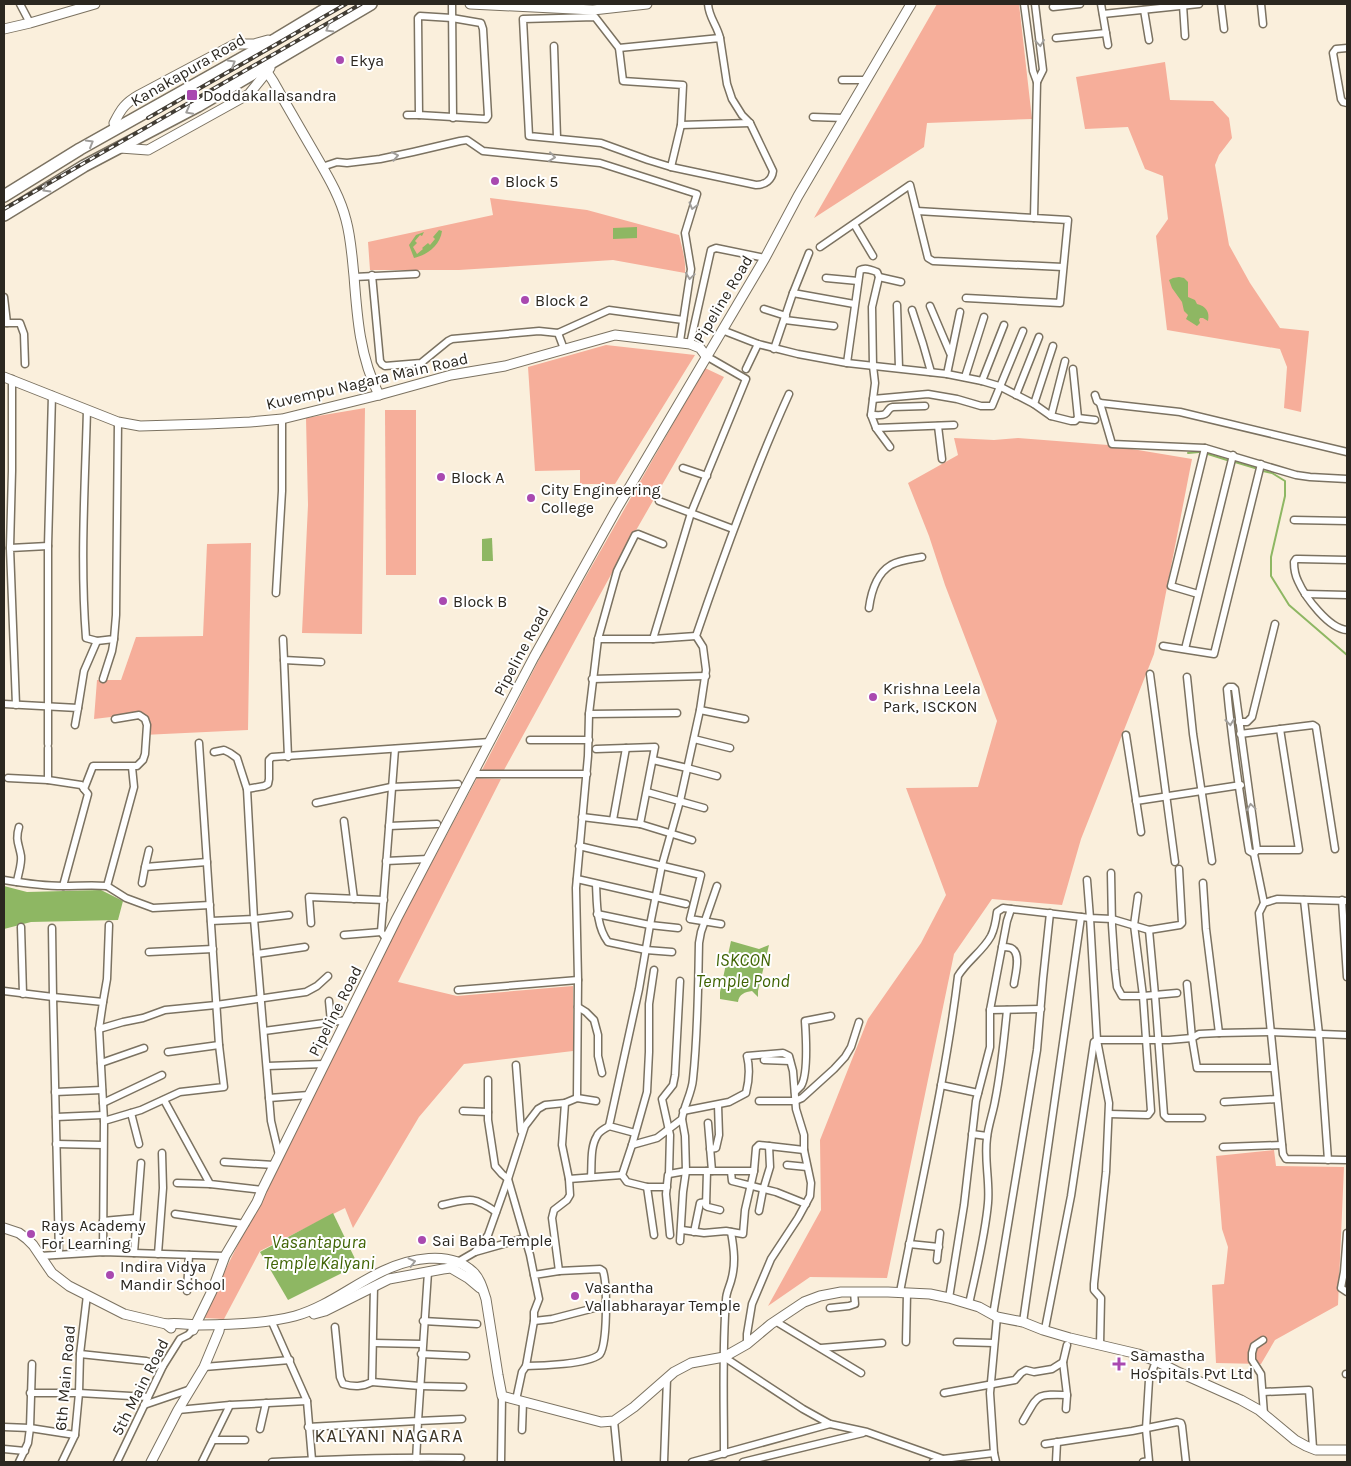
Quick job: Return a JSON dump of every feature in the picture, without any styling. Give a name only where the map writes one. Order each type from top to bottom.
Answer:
[{"type":"highway","name":"Kanakapura Road","points":[[4,196],[116,129],[276,39],[334,4]]},
{"type":"highway","name":"Kanakapura Road","points":[[4,215],[84,166],[198,106],[371,4]]},
{"type":"street","points":[[20,4],[30,23]]},
{"type":"street","points":[[4,29],[95,4]]},
{"type":"street","points":[[452,4],[454,118]]},
{"type":"street","points":[[470,4],[593,10],[647,4]]},
{"type":"street","points":[[671,166],[681,125],[683,85],[623,81],[619,48],[595,17],[523,20],[529,136],[607,144],[648,160],[671,166],[756,185],[766,183],[772,175],[772,167],[750,123],[732,100],[727,84],[718,29],[709,15],[708,4]]},
{"type":"street","name":"Pipeline Road","points":[[194,1328],[226,1256],[257,1202],[347,1020],[384,936],[428,859],[534,657],[612,518],[765,258],[798,196],[910,4]]},
{"type":"street","points":[[1024,4],[1033,71],[1037,82],[1034,218]]},
{"type":"street","points":[[1035,4],[1043,70],[1037,82]]},
{"type":"street","points":[[1053,7],[1080,4]]},
{"type":"street","points":[[1101,4],[1108,45]]},
{"type":"street","points":[[1103,14],[1198,4]]},
{"type":"street","points":[[1221,4],[1224,30]]},
{"type":"street","points":[[1261,4],[1263,24]]},
{"type":"street","points":[[1183,6],[1185,36]]},
{"type":"street","points":[[1144,10],[1149,40]]},
{"type":"street","points":[[407,115],[419,116],[454,118],[484,119],[488,116],[482,26],[477,22],[452,18],[420,16],[418,18],[419,116]]},
{"type":"street","points":[[1056,38],[1106,33]]},
{"type":"street","points":[[619,48],[720,38]]},
{"type":"street","name":"Kanakapura Road","points":[[116,129],[114,124],[123,107],[139,95],[235,44],[254,44],[276,39]]},
{"type":"street","points":[[554,46],[556,138]]},
{"type":"street","points":[[1347,48],[1336,49],[1333,53],[1342,99],[1343,102],[1347,103]]},
{"type":"street","name":"Kanakapura Road","points":[[118,148],[148,150],[249,94],[279,59]]},
{"type":"street","points":[[267,72],[274,81],[337,194],[345,215],[350,238],[363,351],[370,376],[379,395]]},
{"type":"street","points":[[842,80],[866,80]]},
{"type":"street","points":[[813,117],[844,118]]},
{"type":"street","points":[[681,125],[750,123]]},
{"type":"street","points":[[322,167],[337,162],[347,164],[380,159],[467,140],[482,150],[600,163],[697,194],[685,233],[691,269],[680,341]]},
{"type":"street","points":[[820,247],[910,185],[928,258],[933,261],[1063,267]]},
{"type":"street","points":[[917,211],[1068,220],[1060,303],[966,298]]},
{"type":"street","points":[[854,224],[873,256]]},
{"type":"street","points":[[690,344],[711,250],[716,248],[765,258]]},
{"type":"street","points":[[774,349],[809,253]]},
{"type":"street","points":[[847,363],[858,281],[860,270],[864,268],[877,272],[879,277],[872,308],[875,383],[870,415],[876,428],[890,447]]},
{"type":"street","points":[[354,277],[416,274]]},
{"type":"street","points":[[372,275],[380,361],[385,366],[421,363],[452,339],[539,331],[558,333],[609,310],[683,320]]},
{"type":"street","points":[[879,277],[901,282]]},
{"type":"street","points":[[826,278],[858,281]]},
{"type":"street","points":[[794,293],[854,304]]},
{"type":"street","points":[[4,297],[5,323],[20,323],[24,334],[24,364]]},
{"type":"street","points":[[897,305],[899,368]]},
{"type":"street","points":[[930,306],[950,354]]},
{"type":"street","points":[[764,309],[785,318],[834,326]]},
{"type":"street","points":[[912,310],[931,372]]},
{"type":"street","points":[[947,374],[960,312]]},
{"type":"street","points":[[965,377],[984,317]]},
{"type":"street","points":[[982,381],[1004,326]]},
{"type":"street","points":[[722,330],[774,349],[847,363],[947,374],[982,381],[999,386],[1034,404],[1051,416],[1071,421],[1078,418],[1095,420]]},
{"type":"street","points":[[873,399],[928,394],[957,399],[981,406],[992,406],[1023,331]]},
{"type":"street","points":[[558,333],[564,349]]},
{"type":"street","name":"Kuvempu Nagara Main Road","points":[[8,378],[118,422],[140,426],[207,424],[282,419],[451,375],[505,366],[615,335],[680,341],[700,348],[706,356]]},
{"type":"street","points":[[1016,395],[1039,337]]},
{"type":"street","points":[[746,370],[758,344]]},
{"type":"street","points":[[1034,404],[1053,346]]},
{"type":"street","points":[[653,639],[691,513],[746,379],[706,356]]},
{"type":"street","points":[[1051,416],[1065,361]]},
{"type":"street","points":[[1074,369],[1078,418]]},
{"type":"street","points":[[8,378],[12,471],[10,548],[16,705]]},
{"type":"street","points":[[696,636],[733,528],[788,394]]},
{"type":"street","points":[[48,780],[48,546],[52,395]]},
{"type":"street","points":[[1094,395],[1100,403],[1112,444],[1206,448],[1303,476],[1347,479]]},
{"type":"street","points":[[1100,403],[1180,412],[1347,452]]},
{"type":"street","points":[[870,415],[884,415],[893,407],[925,406]]},
{"type":"street","points":[[87,410],[84,582],[86,638],[97,641],[114,639]]},
{"type":"street","points":[[276,593],[282,491],[282,419]]},
{"type":"street","points":[[103,679],[112,651],[116,615],[118,422]]},
{"type":"street","points":[[876,428],[954,425]]},
{"type":"street","points":[[938,426],[942,459]]},
{"type":"street","points":[[1198,594],[1171,586],[1206,448]]},
{"type":"street","points":[[1184,649],[1233,455]]},
{"type":"street","points":[[1163,646],[1214,654],[1261,464]]},
{"type":"street","points":[[683,468],[707,476]]},
{"type":"street","points":[[659,501],[733,528]]},
{"type":"street","points":[[1294,520],[1347,521]]},
{"type":"street","points":[[577,1098],[577,879],[587,774],[592,679],[598,639],[617,570],[635,535],[638,534],[663,544]]},
{"type":"street","points":[[10,548],[48,546]]},
{"type":"street","points":[[869,608],[871,593],[877,581],[890,566],[901,561],[922,557]]},
{"type":"street","points":[[1347,560],[1295,560],[1294,562],[1296,576],[1305,594],[1330,622],[1341,629],[1347,630]]},
{"type":"street","points":[[1305,594],[1347,595]]},
{"type":"street","points":[[1239,722],[1247,722],[1252,717],[1275,624]]},
{"type":"street","points":[[598,639],[653,639],[696,636]]},
{"type":"street","points":[[610,1126],[639,989],[655,897],[680,801],[706,676],[703,647],[696,636]]},
{"type":"street","points":[[283,639],[288,757]]},
{"type":"street","points":[[75,725],[84,671],[97,641]]},
{"type":"street","points":[[284,660],[321,662]]},
{"type":"street","points":[[1150,674],[1174,862]]},
{"type":"street","points":[[592,679],[706,676]]},
{"type":"street","points":[[1187,677],[1193,734],[1212,861]]},
{"type":"street","points":[[1280,729],[1298,850],[1256,852],[1249,851],[1238,786],[1227,689],[1229,687],[1235,689],[1256,852],[1264,902],[1259,913],[1283,1154],[1286,1159],[1347,1160]]},
{"type":"street","points":[[4,704],[78,708]]},
{"type":"street","points":[[700,710],[745,719]]},
{"type":"street","points":[[589,714],[677,713]]},
{"type":"street","points":[[84,789],[93,766],[132,767],[137,766],[143,760],[147,722],[139,715],[115,719]]},
{"type":"street","points":[[1240,734],[1313,725],[1316,727],[1335,849]]},
{"type":"street","points":[[1126,735],[1141,832]]},
{"type":"street","points":[[694,739],[730,748]]},
{"type":"street","points":[[530,740],[589,740]]},
{"type":"street","points":[[246,789],[268,784],[270,758],[490,742]]},
{"type":"street","points":[[56,1118],[103,1118],[131,1112],[180,1092],[224,1086],[216,1005],[199,744]]},
{"type":"street","points":[[596,749],[655,747],[640,824]]},
{"type":"street","points":[[613,820],[626,748]]},
{"type":"street","points":[[344,934],[384,936],[386,861],[395,749]]},
{"type":"street","points":[[214,752],[224,750],[236,758],[246,789],[254,919],[271,1122],[279,1155]]},
{"type":"street","points":[[653,760],[717,776]]},
{"type":"street","points":[[107,886],[134,786],[132,767]]},
{"type":"street","points":[[473,774],[587,774]]},
{"type":"street","points":[[8,778],[48,780],[81,785],[88,794],[62,886]]},
{"type":"street","points":[[316,803],[392,787],[458,784]]},
{"type":"street","points":[[1136,801],[1248,784]]},
{"type":"street","points":[[647,792],[704,808]]},
{"type":"street","points":[[582,817],[640,824],[692,840]]},
{"type":"street","points":[[344,821],[354,899]]},
{"type":"street","points":[[389,826],[437,824]]},
{"type":"street","points":[[16,882],[21,858],[17,843],[19,827]]},
{"type":"street","points":[[580,846],[701,875],[690,919],[721,924]]},
{"type":"street","points":[[142,883],[149,850]]},
{"type":"street","points":[[386,861],[428,859]]},
{"type":"street","points":[[145,867],[207,862]]},
{"type":"street","points":[[906,1342],[904,1293],[909,1244],[941,1085],[958,976],[964,966],[991,936],[997,912],[1003,908],[1112,919],[1149,930],[1180,925],[1182,923],[1179,869]]},
{"type":"street","points":[[1110,873],[1116,987],[1122,996],[1177,993]]},
{"type":"street","points":[[577,879],[686,904]]},
{"type":"street","points":[[4,880],[62,886],[107,886],[126,898],[153,908],[210,906]]},
{"type":"street","points":[[1087,880],[1097,1040],[1109,1103],[1101,1223],[1094,1284],[1094,1290],[1101,1298],[1100,1345]]},
{"type":"street","points":[[1203,883],[1206,929],[1219,1033]]},
{"type":"street","points":[[596,884],[597,914],[604,937],[608,942],[646,950],[672,952]]},
{"type":"street","points":[[680,1242],[686,1172],[685,1136],[682,1120],[693,1081],[698,1019],[699,943],[704,922],[717,886]]},
{"type":"street","points":[[1138,896],[1134,925],[1147,1039],[1150,1114]]},
{"type":"street","points":[[311,923],[309,897],[384,900]]},
{"type":"street","points":[[1264,902],[1277,899],[1345,900],[1347,977]]},
{"type":"street","points":[[1304,900],[1319,1034],[1328,1160]]},
{"type":"street","points":[[949,1298],[964,1205],[978,1093],[990,1047],[990,1010],[1011,909]]},
{"type":"street","points":[[996,1462],[990,1392],[995,1316],[1038,1050],[1050,913]]},
{"type":"street","points":[[597,914],[650,925],[678,928]]},
{"type":"street","points":[[211,921],[289,915]]},
{"type":"street","points":[[1023,1322],[1081,917]]},
{"type":"street","points":[[103,1252],[104,1144],[100,1029],[107,979],[109,925]]},
{"type":"street","points":[[21,927],[23,994]]},
{"type":"street","points":[[52,928],[59,1254]]},
{"type":"street","points":[[1149,930],[1164,1116]]},
{"type":"street","points":[[1002,947],[1010,948],[1017,957],[1014,984]]},
{"type":"street","points":[[257,954],[305,948]]},
{"type":"street","points":[[149,952],[213,949]]},
{"type":"street","points":[[622,1175],[647,1092],[650,1043],[649,1004],[654,970]]},
{"type":"street","points":[[100,1029],[166,1010],[306,992],[317,986],[328,976]]},
{"type":"street","points":[[458,990],[578,980]]},
{"type":"street","points":[[670,1235],[667,1187],[670,1144],[669,1128],[662,1099],[673,1085],[675,1075],[680,981]]},
{"type":"street","points":[[1187,984],[1197,1068],[1274,1068]]},
{"type":"street","points":[[4,991],[103,1002]]},
{"type":"street","points":[[329,1001],[331,1022]]},
{"type":"street","points":[[578,1007],[594,1020],[598,1035],[598,1056],[602,1073]]},
{"type":"street","points":[[990,1010],[1041,1009]]},
{"type":"street","points":[[969,1304],[985,1229],[988,1183],[985,1153],[1003,1054],[1007,1010]]},
{"type":"street","points":[[795,1092],[800,1087],[804,1076],[805,1021],[831,1016]]},
{"type":"street","points":[[264,1031],[347,1020]]},
{"type":"street","points":[[759,1100],[796,1101],[802,1098],[845,1058],[851,1047],[859,1022]]},
{"type":"street","points":[[1045,1329],[1071,1196],[1094,1042],[1097,1040],[1192,1038],[1199,1034],[1219,1033],[1270,1032],[1347,1035]]},
{"type":"street","points":[[168,1052],[219,1046]]},
{"type":"street","points":[[101,1063],[144,1048]]},
{"type":"street","points":[[683,1111],[702,1106],[718,1105],[746,1093],[749,1064],[747,1056],[783,1053],[789,1056],[793,1071],[796,1109],[804,1135],[804,1150],[811,1183],[810,1196],[771,1259],[752,1304],[747,1344]]},
{"type":"street","points":[[764,1060],[790,1061]]},
{"type":"street","points":[[267,1066],[325,1064]]},
{"type":"street","points":[[516,1065],[522,1135]]},
{"type":"street","points":[[103,1102],[162,1076]]},
{"type":"street","points":[[488,1080],[488,1120],[495,1166],[508,1179],[525,1238],[539,1299],[534,1312],[526,1366],[522,1372],[519,1401],[522,1430]]},
{"type":"street","points":[[941,1085],[978,1093]]},
{"type":"street","points":[[55,1092],[102,1090]]},
{"type":"street","points":[[269,1098],[309,1095]]},
{"type":"street","points":[[475,1252],[488,1235],[525,1126],[538,1109],[545,1105],[565,1103],[577,1098],[596,1101]]},
{"type":"street","points":[[164,1100],[210,1184]]},
{"type":"street","points":[[1224,1102],[1277,1100]]},
{"type":"street","points":[[559,1271],[552,1218],[554,1210],[567,1200],[570,1195],[569,1179],[562,1145],[565,1103]]},
{"type":"street","points":[[710,1149],[716,1148],[718,1140],[718,1105]]},
{"type":"street","points":[[463,1111],[488,1112]]},
{"type":"street","points":[[131,1112],[139,1144]]},
{"type":"street","points":[[1109,1114],[1150,1114],[1167,1118],[1202,1118]]},
{"type":"street","points":[[632,1145],[656,1138],[682,1120]]},
{"type":"street","points":[[708,1123],[710,1149],[706,1206],[720,1210]]},
{"type":"street","points":[[592,1177],[594,1145],[597,1135],[601,1130],[610,1126],[635,1133]]},
{"type":"street","points":[[972,1134],[987,1136]]},
{"type":"street","points":[[56,1144],[104,1144]]},
{"type":"street","points":[[682,1230],[704,1233],[730,1232],[743,1234],[745,1210],[754,1172],[756,1148],[759,1145],[804,1150]]},
{"type":"street","points":[[1222,1147],[1282,1145]]},
{"type":"street","points":[[759,1211],[770,1167],[769,1146]]},
{"type":"street","points":[[158,1254],[163,1188],[162,1153]]},
{"type":"street","points":[[224,1162],[274,1165]]},
{"type":"street","points":[[134,1253],[141,1163]]},
{"type":"street","points":[[788,1165],[807,1167]]},
{"type":"street","points":[[669,1174],[709,1171],[754,1172]]},
{"type":"street","points":[[731,1172],[732,1181],[776,1192],[806,1204]]},
{"type":"street","points":[[569,1179],[622,1175]]},
{"type":"street","points":[[622,1175],[627,1182],[646,1187],[667,1187]]},
{"type":"street","points":[[177,1183],[210,1184],[262,1190]]},
{"type":"street","points":[[646,1187],[654,1235]]},
{"type":"street","points":[[442,1205],[468,1199],[476,1200],[496,1212]]},
{"type":"street","points":[[694,1232],[700,1203],[706,1202]]},
{"type":"street","points":[[175,1214],[245,1224]]},
{"type":"street","points":[[103,1221],[136,1218]]},
{"type":"street","points":[[4,1228],[18,1233],[27,1239],[52,1273],[69,1286],[124,1314],[166,1324],[194,1328],[220,1328],[272,1322],[318,1307],[413,1261],[446,1258],[454,1265],[473,1271],[486,1299],[502,1396],[501,1462]]},
{"type":"street","points":[[724,1454],[726,1296],[735,1261],[730,1232]]},
{"type":"street","points":[[938,1260],[940,1233]]},
{"type":"street","points":[[1347,1233],[1342,1288],[1347,1292]]},
{"type":"street","points":[[272,1322],[286,1323],[324,1311],[374,1286],[387,1275],[428,1272],[454,1265],[475,1252],[525,1238]]},
{"type":"street","points":[[909,1244],[938,1247]]},
{"type":"street","points":[[40,1256],[103,1252],[226,1256]]},
{"type":"street","points":[[187,1291],[189,1255]]},
{"type":"street","points":[[526,1366],[551,1366],[592,1358],[600,1354],[603,1347],[606,1305],[604,1271],[600,1269],[559,1271],[534,1275]]},
{"type":"street","points":[[416,1460],[428,1272]]},
{"type":"street","points":[[372,1382],[374,1286]]},
{"type":"street","points":[[502,1396],[601,1422],[614,1421],[674,1372],[691,1363],[724,1356],[747,1344],[775,1321],[799,1305],[820,1296],[841,1292],[930,1294],[969,1304],[995,1316],[1023,1322],[1070,1338],[1138,1354],[1241,1400],[1264,1414],[1295,1440],[1316,1450],[1347,1450]]},
{"type":"street","points":[[830,1308],[854,1304],[854,1292]]},
{"type":"street","name":"6th Main Road","points":[[62,1462],[75,1435],[80,1354],[87,1295]]},
{"type":"street","points":[[534,1321],[552,1319],[606,1305]]},
{"type":"street","points":[[424,1321],[477,1324]]},
{"type":"street","points":[[775,1321],[861,1373]]},
{"type":"street","points":[[272,1322],[290,1360],[306,1401],[312,1460]]},
{"type":"street","points":[[335,1327],[340,1378],[344,1384],[353,1387],[365,1386],[372,1382],[463,1387]]},
{"type":"street","name":"5th Main Road","points":[[117,1462],[163,1366],[180,1339],[188,1335],[194,1328]]},
{"type":"street","points":[[151,1462],[178,1410],[204,1367],[220,1328]]},
{"type":"street","points":[[1263,1340],[1254,1346],[1252,1360],[1262,1374],[1264,1414]]},
{"type":"street","points":[[957,1342],[994,1343]]},
{"type":"street","points":[[374,1343],[422,1344]]},
{"type":"street","points":[[819,1348],[882,1343]]},
{"type":"street","points":[[1066,1409],[1067,1395],[1064,1362],[1067,1345]]},
{"type":"street","points":[[80,1354],[146,1361],[163,1366]]},
{"type":"street","points":[[422,1354],[466,1356]]},
{"type":"street","points":[[724,1356],[803,1409],[830,1424],[866,1432],[942,1460]]},
{"type":"street","points":[[204,1367],[290,1360]]},
{"type":"street","points":[[1143,1462],[1149,1461],[1146,1429],[1149,1380],[1156,1361]]},
{"type":"street","points":[[944,1393],[1014,1380],[1026,1370],[1034,1372],[1052,1369],[1064,1362]]},
{"type":"street","points":[[19,1462],[28,1443],[30,1428],[32,1364]]},
{"type":"street","points":[[664,1462],[667,1377]]},
{"type":"street","points":[[144,1405],[191,1389]]},
{"type":"street","points":[[1262,1392],[1310,1390],[1313,1448]]},
{"type":"street","points":[[30,1393],[148,1396]]},
{"type":"street","points":[[1024,1420],[1040,1396],[1067,1395]]},
{"type":"street","points":[[178,1410],[306,1401]]},
{"type":"street","points":[[260,1428],[266,1403]]},
{"type":"street","points":[[202,1462],[230,1405]]},
{"type":"street","points":[[308,1427],[462,1419]]},
{"type":"street","points":[[614,1421],[618,1462]]},
{"type":"street","points":[[1045,1444],[1146,1429],[1177,1422],[1181,1423],[1182,1426],[1186,1462]]},
{"type":"street","points":[[692,1462],[830,1424]]},
{"type":"street","points":[[4,1428],[30,1428],[75,1435]]},
{"type":"street","points":[[743,1462],[866,1432]]},
{"type":"street","points":[[213,1440],[246,1440]]},
{"type":"street","points":[[1056,1462],[1057,1442]]},
{"type":"street","points":[[4,1449],[24,1451]]},
{"type":"street","points":[[932,1462],[994,1453]]},
{"type":"street","points":[[272,1462],[461,1458]]},
{"type":"shaded area","points":[[937,4],[1019,4],[1032,119],[927,123],[924,147],[814,218]]},
{"type":"shaded area","points":[[1165,62],[1170,100],[1213,101],[1229,118],[1232,138],[1219,155],[1215,165],[1229,245],[1250,283],[1280,328],[1309,331],[1301,412],[1284,408],[1287,367],[1280,349],[1167,330],[1156,236],[1168,219],[1163,176],[1145,169],[1128,127],[1085,129],[1076,77]]},
{"type":"shaded area","points":[[490,198],[587,210],[679,235],[685,273],[613,260],[459,270],[370,270],[368,242],[493,215]]},
{"type":"shaded area","points":[[606,345],[695,355],[615,484],[580,484],[580,470],[535,471],[528,367]]},
{"type":"shaded area","points":[[705,368],[724,377],[619,560],[504,770],[482,770],[545,648]]},
{"type":"shaded area","points":[[365,408],[362,634],[302,633],[308,505],[306,418]]},
{"type":"shaded area","points":[[385,410],[416,410],[416,575],[386,575]]},
{"type":"shaded area","points":[[954,438],[994,440],[1018,438],[1108,445],[1192,459],[1154,654],[1081,839],[1062,905],[992,899],[954,954],[887,1278],[810,1277],[768,1306],[821,1210],[820,1140],[868,1019],[921,943],[946,895],[906,788],[978,787],[997,721],[908,483],[958,455]]},
{"type":"shaded area","points":[[251,543],[248,730],[143,735],[144,713],[94,719],[97,680],[121,680],[136,637],[203,636],[207,544]]},
{"type":"shaded area","points":[[477,778],[501,779],[398,982],[457,996],[573,986],[573,1051],[464,1064],[419,1117],[353,1228],[345,1208],[260,1251],[224,1319],[205,1318],[204,1313],[367,984]]},
{"type":"shaded area","points":[[1274,1150],[1276,1166],[1344,1167],[1338,1305],[1275,1340],[1261,1364],[1216,1363],[1212,1285],[1224,1284],[1228,1247],[1222,1229],[1216,1156]]},
{"type":"water","points":[[637,227],[637,238],[613,239],[613,228]]},
{"type":"water","points":[[439,230],[442,231],[441,236],[436,245],[424,255],[414,258],[409,245],[416,235],[424,232],[415,241],[417,243],[413,247],[417,254],[428,243],[430,245],[435,239],[433,237]]},
{"type":"water","points":[[1179,277],[1184,278],[1188,282],[1188,297],[1207,310],[1208,321],[1200,318],[1200,323],[1197,326],[1186,319],[1188,315],[1184,311],[1182,302],[1169,280]]},
{"type":"water","points":[[492,538],[493,561],[482,561],[482,539]]},
{"type":"water","points":[[4,886],[27,892],[101,890],[123,901],[118,920],[31,922],[4,929]]},
{"type":"water","name":"ISKCON Temple Pond","points":[[731,941],[759,949],[769,945],[758,997],[752,991],[743,994],[738,1002],[720,999]]},
{"type":"water","name":"Vasantapura Temple Kalyani","points":[[333,1213],[358,1265],[288,1300],[260,1252]]},
{"type":"waterway","points":[[1188,453],[1199,452]]},
{"type":"waterway","points":[[1208,454],[1227,460]]},
{"type":"waterway","points":[[1235,462],[1255,468]]},
{"type":"waterway","points":[[1263,471],[1272,473],[1285,481],[1285,496],[1271,557],[1271,576],[1289,605],[1347,655]]},
{"type":"railway","points":[[148,118],[346,4]]},
{"type":"railway","points":[[4,209],[361,4]]},
{"type":"place","name":"Ekya","points":[[340,60]]},
{"type":"place","name":"Doddakallasandra","points":[[192,95]]},
{"type":"place","name":"Block 5","points":[[495,181]]},
{"type":"place","name":"Block 2","points":[[525,300]]},
{"type":"place","name":"Block A","points":[[441,477]]},
{"type":"place","name":"City Engineering College","points":[[531,498]]},
{"type":"place","name":"Block B","points":[[443,601]]},
{"type":"place","name":"Krishna Leela Park, ISCKON","points":[[873,697]]},
{"type":"place","name":"Rays Academy For Learning","points":[[31,1234]]},
{"type":"place","name":"Sai Baba Temple","points":[[422,1240]]},
{"type":"place","name":"Indira Vidya Mandir School","points":[[110,1275]]},
{"type":"place","name":"Vasantha Vallabharayar Temple","points":[[575,1296]]},
{"type":"place","name":"Samastha Hospitals Pvt Ltd","points":[[1119,1364]]},
{"type":"district","name":"KALYANI NAGARA","points":[[389,1436]]}]
